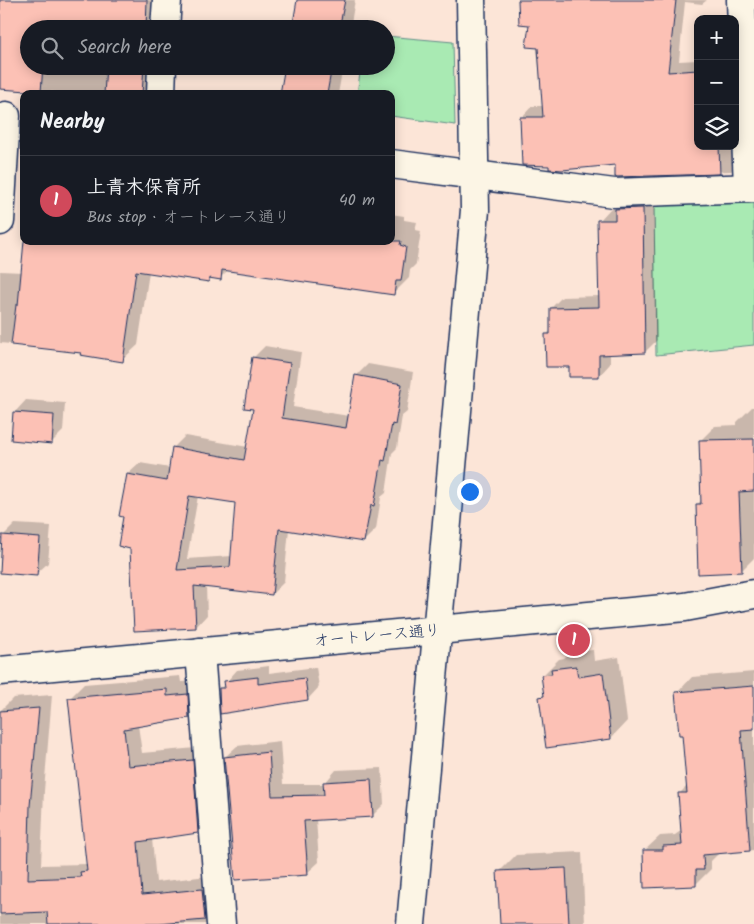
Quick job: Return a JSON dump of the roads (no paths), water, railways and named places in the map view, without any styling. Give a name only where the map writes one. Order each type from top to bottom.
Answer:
[{"type":"street","points":[[166,20],[167,0]]},
{"type":"street","points":[[411,924],[436,631],[460,391],[476,175],[471,0]]},
{"type":"street","points":[[395,165],[614,193],[751,188],[741,0]]},
{"type":"street","points":[[161,90],[162,75]]},
{"type":"street","points":[[0,221],[10,116]]},
{"type":"street","name":"オートレース通り","points":[[0,671],[685,607],[754,594]]},
{"type":"street","points":[[200,652],[221,924]]},
{"type":"place","name":"上青木保育所","points":[[574,640]]}]
